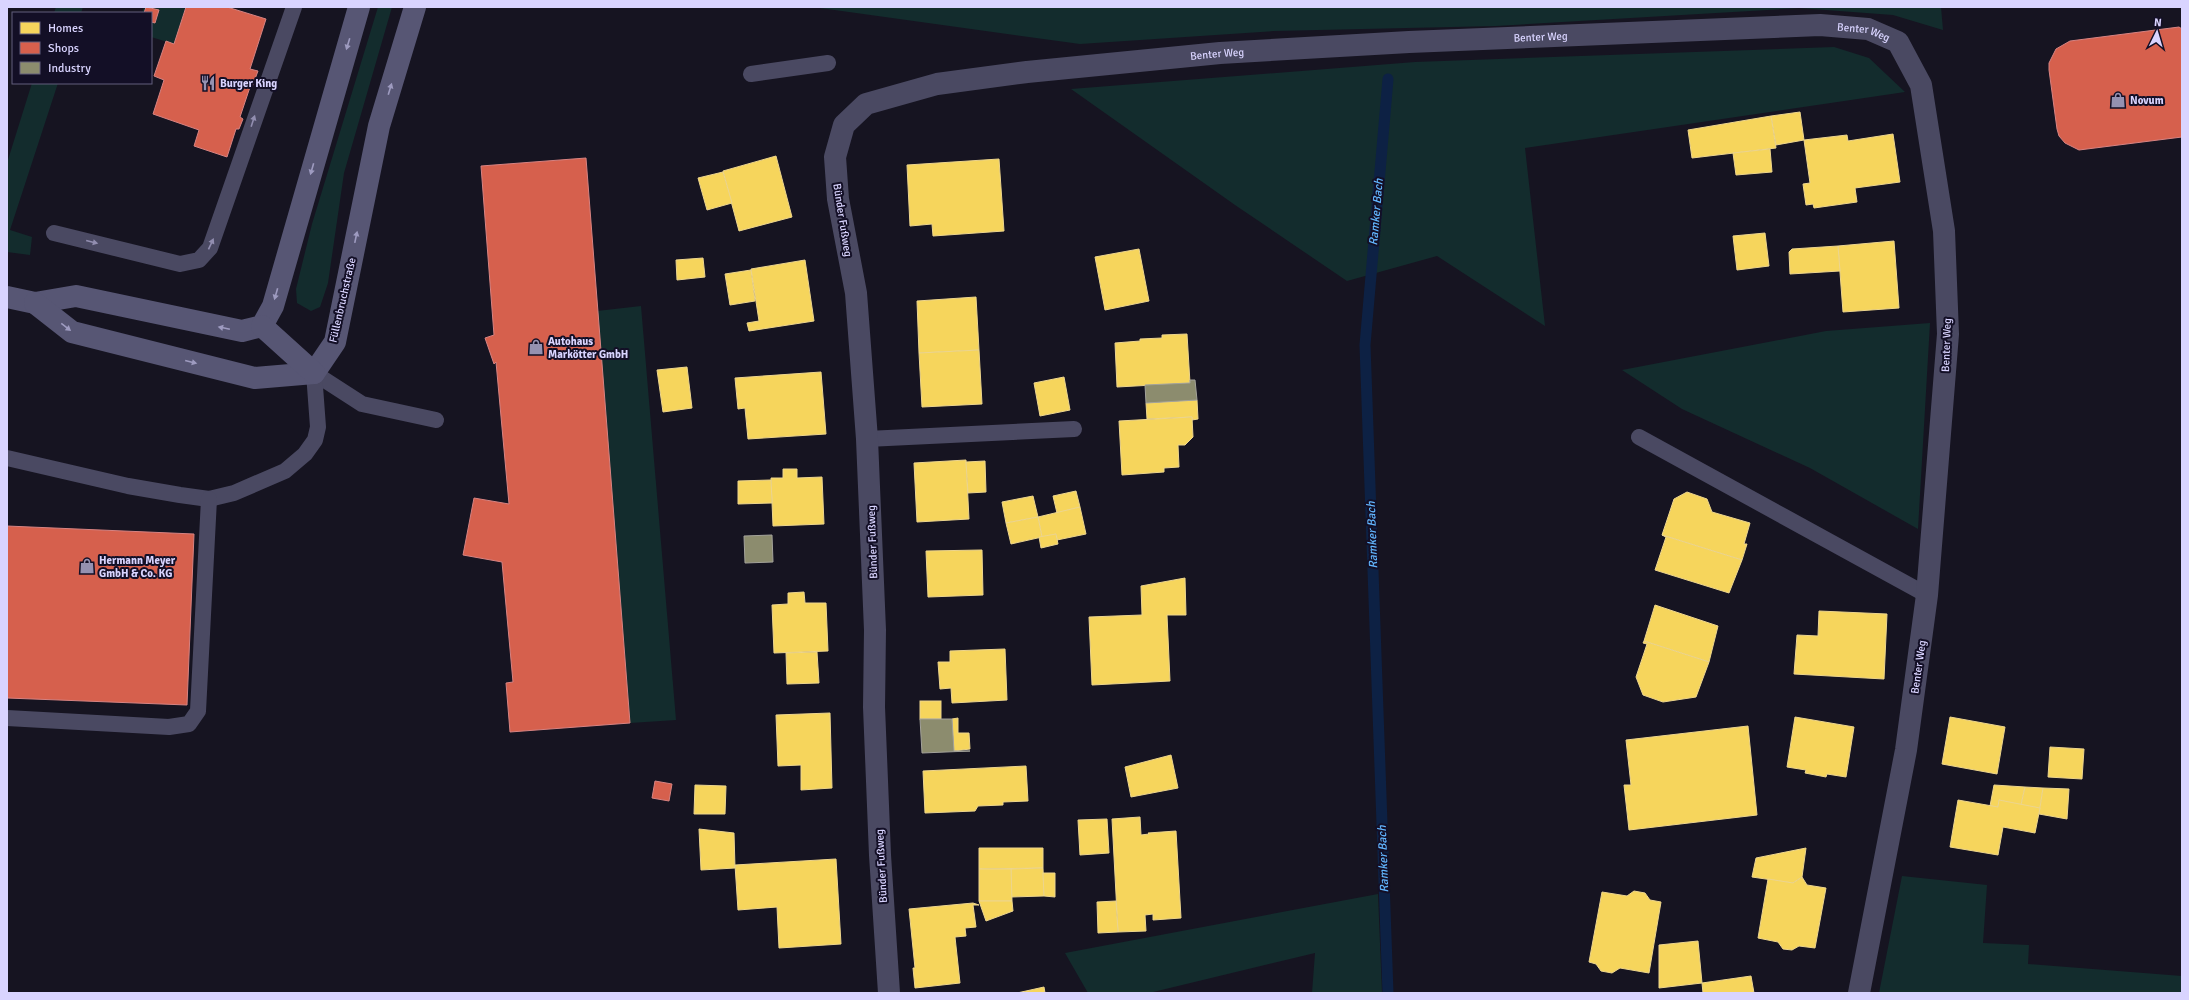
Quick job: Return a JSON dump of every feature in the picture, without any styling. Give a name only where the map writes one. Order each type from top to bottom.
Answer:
[{"type":"street","points":[[7,297],[36,303],[76,296],[242,332],[262,326],[273,306],[359,7]]},
{"type":"street","name":"Füllenbruchstraße","points":[[314,373],[335,342],[379,126],[415,7]]},
{"type":"street","name":"Benter Weg","points":[[866,104],[938,84],[1027,72],[1220,53],[1393,43],[1820,25],[1868,29],[1898,42],[1921,85],[1944,231],[1948,334],[1927,595],[1906,750],[1858,993]]},
{"type":"street","name":"Bünder Fußweg","points":[[866,104],[844,125],[835,157],[838,199],[856,293],[867,439],[875,630],[874,707],[880,855],[889,993]]},
{"type":"street","points":[[36,303],[72,332],[255,378],[314,373]]},
{"type":"street","points":[[262,326],[314,373]]},
{"type":"lane","points":[[54,233],[180,264],[199,260],[210,248],[269,73],[294,7]]},
{"type":"lane","points":[[752,74],[828,64]]},
{"type":"lane","points":[[314,373],[362,404],[436,420]]},
{"type":"lane","points":[[7,458],[128,486],[209,499],[234,493],[285,472],[305,454],[315,440],[318,427],[314,373]]},
{"type":"lane","points":[[867,439],[1074,429]]},
{"type":"lane","points":[[1639,438],[1927,595]]},
{"type":"lane","points":[[7,718],[169,728],[189,724],[198,711],[209,499]]},
{"type":"green space","points":[[56,7],[83,7],[81,12],[54,12]]},
{"type":"green space","points":[[144,7],[186,7],[174,44],[152,37],[152,12],[142,12]]},
{"type":"green space","points":[[378,7],[392,7],[344,173],[328,283],[320,307],[311,311],[297,303],[296,289],[312,224]]},
{"type":"green space","points":[[813,7],[1941,7],[1943,30],[1893,15],[1799,8],[1496,26],[1274,31],[1080,44]]},
{"type":"green space","points":[[1834,47],[1869,58],[1905,92],[1525,148],[1545,326],[1437,256],[1347,281],[1235,205],[1071,89],[1415,62]]},
{"type":"green space","points":[[32,84],[58,84],[10,230],[32,237],[30,255],[7,252],[7,163]]},
{"type":"green space","points":[[641,306],[676,720],[630,723],[597,311]]},
{"type":"green space","points":[[1930,323],[1918,529],[1810,468],[1682,409],[1622,370],[1826,331]]},
{"type":"green space","points":[[1902,876],[1987,885],[1983,943],[2029,945],[2028,964],[2182,976],[2182,993],[1879,993]]},
{"type":"green space","points":[[1378,894],[1382,993],[1312,993],[1315,953],[1149,993],[1088,993],[1065,953]]},
{"type":"building: Homes","points":[[1800,112],[1804,140],[1776,145],[1771,116]]},
{"type":"building: Homes","points":[[1771,116],[1776,148],[1692,158],[1688,130]]},
{"type":"building: Homes","points":[[1893,134],[1900,182],[1855,188],[1857,202],[1814,208],[1813,204],[1806,205],[1803,184],[1810,183],[1804,140],[1847,135],[1848,141]]},
{"type":"building: Homes","points":[[1770,149],[1772,172],[1736,175],[1733,153]]},
{"type":"building: Homes","points":[[776,156],[792,217],[739,231],[723,171]]},
{"type":"building: Homes","points":[[999,159],[1004,231],[933,236],[932,224],[910,226],[907,165]]},
{"type":"building: Homes","points":[[723,172],[732,203],[707,210],[698,178]]},
{"type":"building: Homes","points":[[1765,233],[1769,266],[1737,270],[1733,236]]},
{"type":"building: Homes","points":[[1894,241],[1899,308],[1843,312],[1838,246]]},
{"type":"building: Homes","points":[[1838,246],[1840,271],[1790,274],[1789,252],[1792,249]]},
{"type":"building: Homes","points":[[1139,249],[1149,301],[1105,310],[1095,257]]},
{"type":"building: Homes","points":[[703,258],[705,277],[677,280],[676,260]]},
{"type":"building: Homes","points":[[805,260],[814,321],[749,331],[747,323],[759,321],[751,269]]},
{"type":"building: Homes","points":[[751,270],[755,301],[730,305],[725,274]]},
{"type":"building: Homes","points":[[976,297],[979,350],[919,353],[917,301]]},
{"type":"building: Homes","points":[[1187,334],[1190,383],[1117,387],[1115,343],[1140,341],[1140,339],[1162,338],[1162,335]]},
{"type":"building: Homes","points":[[979,350],[982,404],[922,407],[919,353]]},
{"type":"building: Homes","points":[[687,367],[692,408],[663,412],[657,370]]},
{"type":"building: Homes","points":[[821,372],[826,434],[748,439],[745,408],[738,409],[735,378]]},
{"type":"building: Homes","points":[[1064,377],[1070,410],[1040,416],[1034,383]]},
{"type":"building: Homes","points":[[1197,400],[1198,419],[1192,420],[1192,417],[1147,419],[1146,403]]},
{"type":"building: Homes","points":[[1192,417],[1193,437],[1185,445],[1178,445],[1179,467],[1164,468],[1164,472],[1122,475],[1119,421]]},
{"type":"building: Homes","points":[[966,460],[969,519],[917,522],[914,463]]},
{"type":"building: Homes","points":[[985,461],[986,492],[968,493],[966,462]]},
{"type":"building: Homes","points":[[783,469],[797,469],[797,478],[822,477],[824,524],[773,526],[771,478],[783,478]]},
{"type":"building: Homes","points":[[771,480],[772,503],[738,504],[738,481]]},
{"type":"building: Homes","points":[[1076,491],[1080,507],[1057,513],[1053,496]]},
{"type":"building: Homes","points":[[1687,492],[1707,499],[1712,512],[1750,523],[1744,544],[1747,544],[1742,560],[1662,535],[1674,499]]},
{"type":"building: Homes","points":[[1033,496],[1038,517],[1006,523],[1002,502]]},
{"type":"building: Homes","points":[[1080,507],[1086,534],[1057,540],[1056,534],[1042,537],[1038,517]]},
{"type":"building: Homes","points":[[1038,517],[1042,537],[1011,544],[1006,523]]},
{"type":"building: Homes","points":[[1056,534],[1058,544],[1041,548],[1039,537]]},
{"type":"building: Homes","points":[[1662,535],[1742,560],[1729,593],[1655,570],[1666,537]]},
{"type":"building: Homes","points":[[982,550],[983,595],[928,597],[926,551]]},
{"type":"building: Homes","points":[[1185,578],[1186,615],[1167,615],[1170,681],[1092,685],[1089,617],[1142,615],[1141,586]]},
{"type":"building: Homes","points":[[804,592],[805,603],[826,603],[828,651],[774,653],[772,605],[788,604],[788,593]]},
{"type":"building: Homes","points":[[1655,605],[1718,626],[1709,662],[1644,641]]},
{"type":"building: Homes","points":[[1819,611],[1887,614],[1884,679],[1794,674],[1797,635],[1818,636]]},
{"type":"building: Homes","points":[[1644,641],[1709,662],[1696,697],[1663,702],[1643,695],[1636,677],[1647,644],[1643,643]]},
{"type":"building: Homes","points":[[1005,649],[1007,700],[952,703],[951,688],[940,689],[938,662],[950,662],[950,651]]},
{"type":"building: Homes","points":[[817,652],[819,683],[787,684],[786,653]]},
{"type":"building: Homes","points":[[920,701],[941,701],[941,719],[920,719]]},
{"type":"building: Homes","points":[[830,713],[832,788],[801,790],[801,765],[778,766],[776,715]]},
{"type":"building: Homes","points":[[1795,717],[1854,727],[1846,777],[1827,774],[1826,777],[1805,773],[1806,770],[1787,767]]},
{"type":"building: Homes","points":[[1950,717],[2005,727],[1997,774],[1942,764]]},
{"type":"building: Homes","points":[[958,718],[958,733],[969,733],[970,749],[954,751],[952,719]]},
{"type":"building: Homes","points":[[1748,726],[1757,815],[1629,830],[1624,785],[1631,785],[1626,740]]},
{"type":"building: Homes","points":[[2050,747],[2084,749],[2082,779],[2048,777]]},
{"type":"building: Homes","points":[[1171,755],[1178,788],[1131,797],[1125,767]]},
{"type":"building: Homes","points":[[1026,766],[1028,801],[1003,802],[1003,805],[978,806],[975,811],[925,813],[923,771]]},
{"type":"building: Homes","points":[[695,785],[726,786],[725,814],[694,814]]},
{"type":"building: Homes","points":[[1994,785],[2025,787],[2021,805],[1999,800],[1998,807],[1990,806]]},
{"type":"building: Homes","points":[[2025,787],[2043,788],[2040,808],[2021,805]]},
{"type":"building: Homes","points":[[2043,788],[2069,789],[2067,819],[2039,814]]},
{"type":"building: Homes","points":[[1958,800],[1998,807],[1999,800],[2040,808],[2035,833],[2003,827],[1998,855],[1950,847]]},
{"type":"building: Homes","points":[[1140,817],[1141,835],[1176,831],[1181,918],[1153,920],[1153,914],[1145,915],[1146,931],[1118,932],[1112,819]]},
{"type":"building: Homes","points":[[1107,819],[1109,853],[1080,855],[1078,820]]},
{"type":"building: Homes","points":[[699,829],[734,833],[735,868],[701,870]]},
{"type":"building: Homes","points":[[979,848],[1043,848],[1043,868],[979,869]]},
{"type":"building: Homes","points":[[1806,848],[1802,877],[1793,883],[1752,877],[1756,858]]},
{"type":"building: Homes","points":[[836,859],[841,944],[779,948],[777,907],[738,910],[735,865]]},
{"type":"building: Homes","points":[[1043,868],[1044,896],[1011,897],[1011,869]]},
{"type":"building: Homes","points":[[979,869],[1011,869],[1012,901],[979,901]]},
{"type":"building: Homes","points":[[1043,873],[1055,873],[1055,897],[1044,896]]},
{"type":"building: Homes","points":[[1802,877],[1807,885],[1826,888],[1815,948],[1799,946],[1792,950],[1783,949],[1778,942],[1758,938],[1768,879],[1793,883]]},
{"type":"building: Homes","points":[[1634,891],[1645,893],[1650,900],[1661,902],[1649,973],[1620,968],[1612,973],[1601,971],[1596,964],[1589,962],[1602,892],[1627,896]]},
{"type":"building: Homes","points":[[979,901],[1012,901],[1013,911],[986,921]]},
{"type":"building: Homes","points":[[1116,901],[1118,932],[1098,933],[1097,902]]},
{"type":"building: Homes","points":[[973,903],[979,905],[973,905],[976,927],[965,928],[966,936],[955,937],[960,983],[915,988],[913,968],[915,968],[909,909]]},
{"type":"building: Homes","points":[[1698,941],[1702,983],[1659,988],[1659,945]]},
{"type":"building: Homes","points":[[1751,976],[1754,993],[1703,993],[1702,983]]},
{"type":"building: Homes","points":[[1044,987],[1045,993],[1017,993]]},
{"type":"building: Shops","points":[[146,7],[159,10],[155,23],[152,22],[152,12],[144,12]]},
{"type":"building: Shops","name":"Burger King","points":[[186,7],[227,7],[266,19],[250,69],[258,71],[252,87],[250,87],[240,117],[243,119],[239,129],[236,129],[227,157],[194,146],[199,130],[153,114],[164,80],[154,76],[166,41],[174,44]]},
{"type":"building: Shops","name":"Novum","points":[[2179,27],[2182,29],[2182,137],[2079,150],[2065,143],[2059,136],[2057,129],[2049,70],[2049,63],[2056,49],[2070,41]]},
{"type":"building: Shops","points":[[586,158],[630,723],[510,732],[506,683],[513,682],[502,562],[463,555],[474,498],[509,504],[496,362],[494,364],[485,338],[494,335],[481,166]]},
{"type":"building: Shops","points":[[7,526],[194,534],[187,705],[7,698]]},
{"type":"building: Shops","points":[[655,781],[672,784],[669,801],[652,798]]},
{"type":"building: Industry","points":[[1190,380],[1195,380],[1197,400],[1146,403],[1145,385],[1190,383]]},
{"type":"building: Industry","points":[[772,535],[773,562],[745,563],[744,536]]},
{"type":"building: Industry","points":[[920,719],[952,719],[954,751],[970,751],[922,753]]},
{"type":"waterway","name":"Ramker Bach","points":[[1388,79],[1365,345],[1388,993]]},
{"type":"place","name":"Burger King","points":[[208,83]]},
{"type":"place","name":"Novum","points":[[2118,100]]},
{"type":"place","name":"Autohaus Markötter GmbH","points":[[536,347]]},
{"type":"place","name":"Hermann Meyer GmbH & Co. KG","points":[[87,566]]}]
